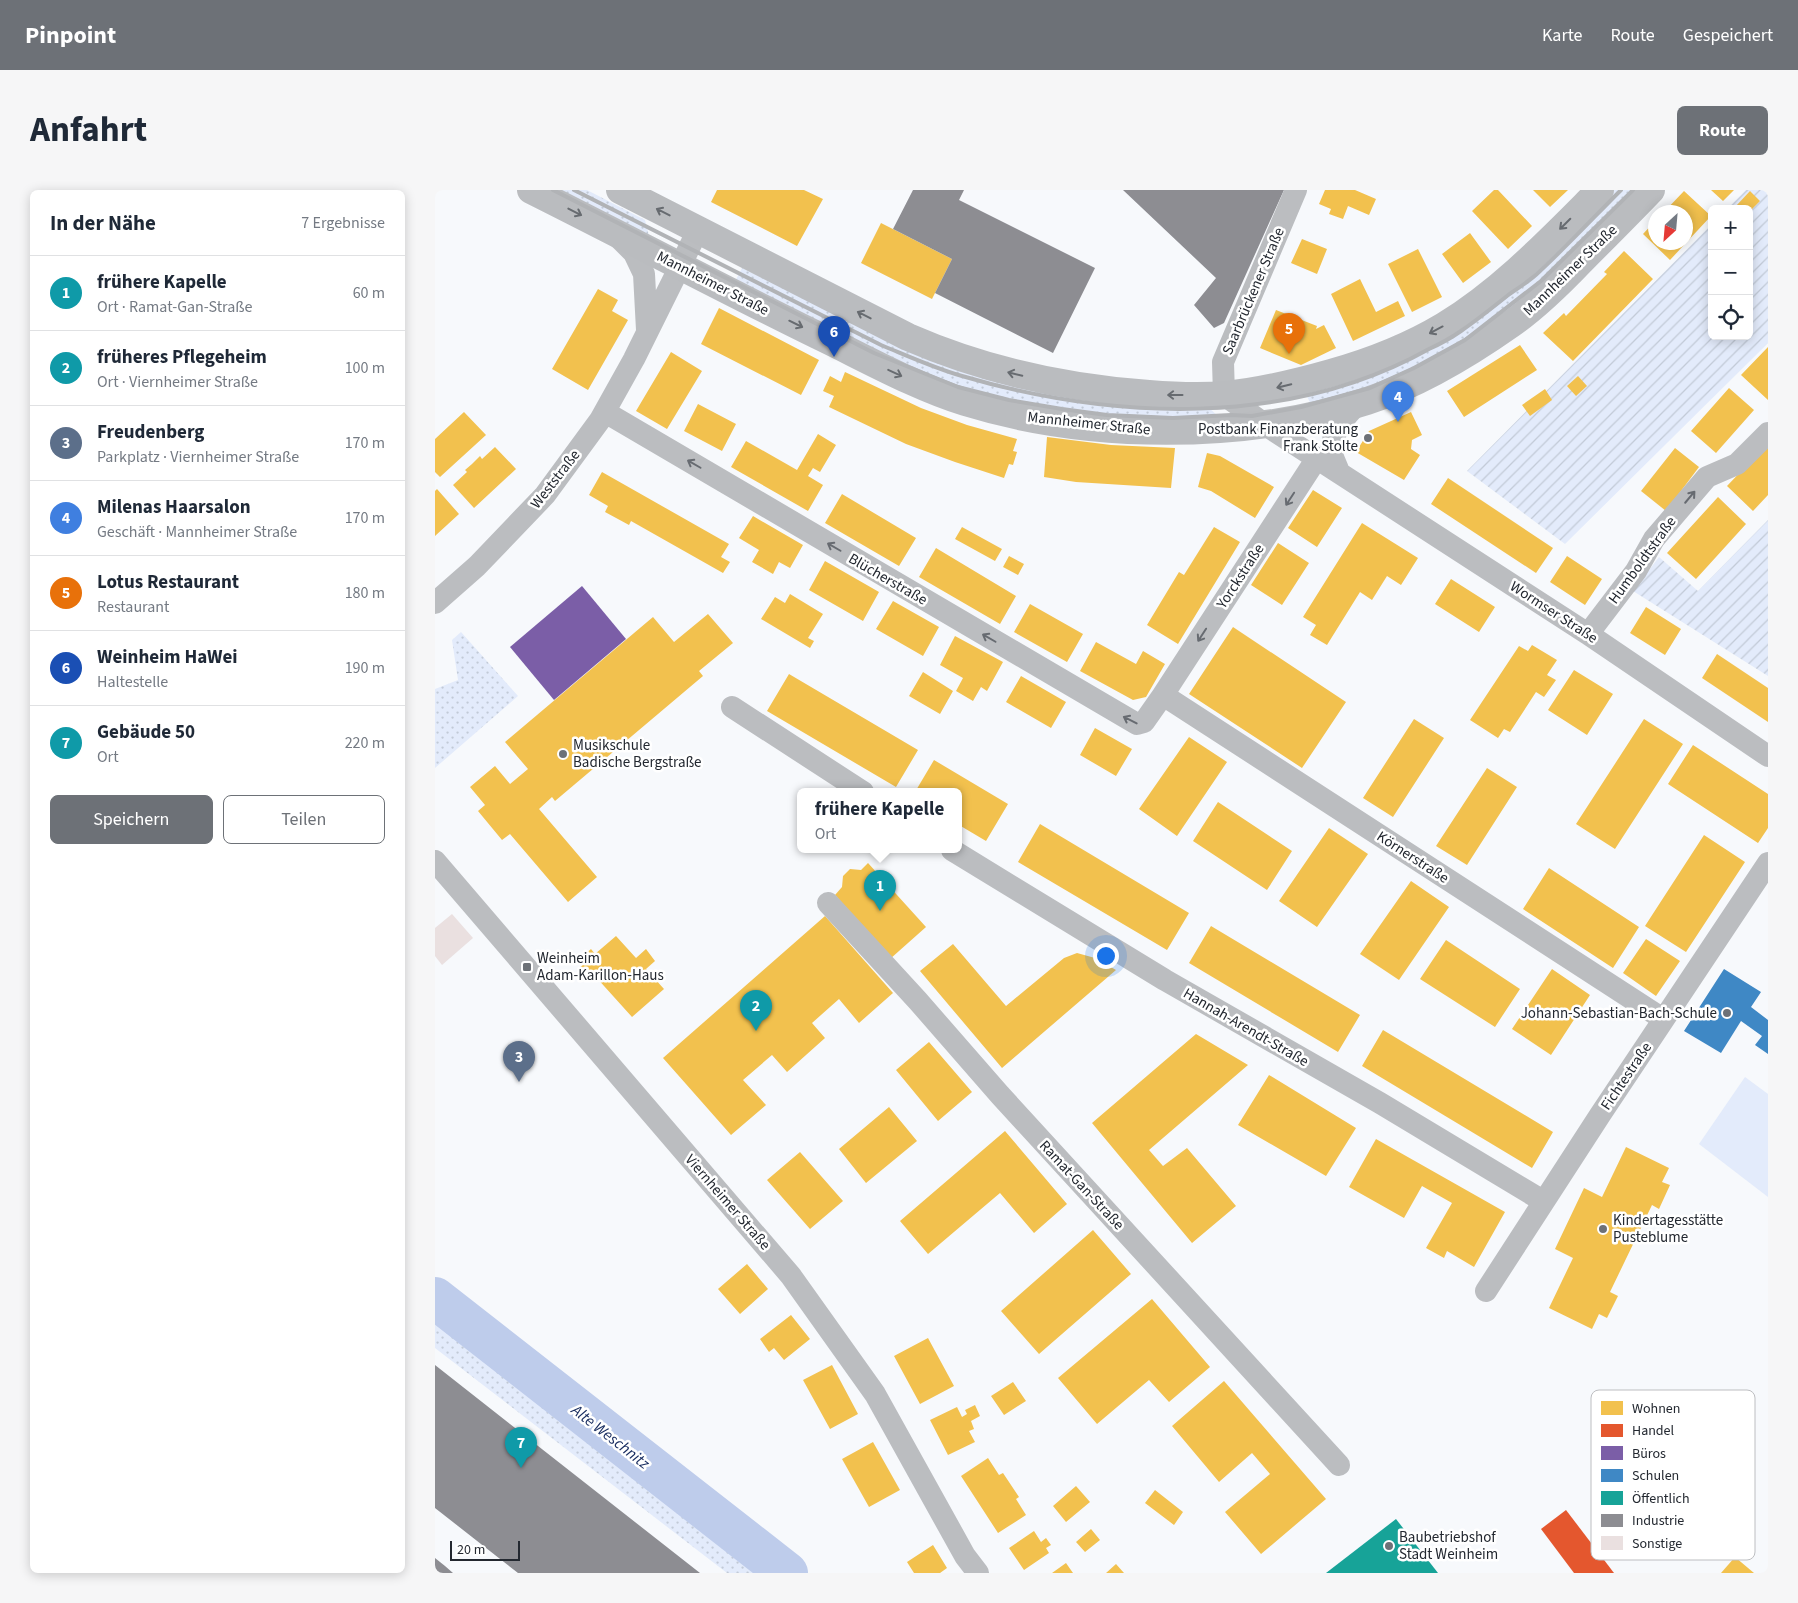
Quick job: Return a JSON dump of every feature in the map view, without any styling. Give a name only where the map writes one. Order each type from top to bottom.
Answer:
[{"type":"main road","name":"Mannheimer Straße","points":[[531,190],[721,288],[893,371],[963,401],[1047,421],[1134,430],[1216,430],[1307,418],[1359,403],[1417,381],[1457,359],[1512,324],[1548,294],[1651,190]]},
{"type":"main road","points":[[621,190],[908,337],[974,363],[1018,375],[1114,392],[1166,395],[1224,395],[1278,388],[1367,363],[1409,345],[1444,326],[1477,304],[1524,265],[1599,190]]},
{"type":"street","name":"Saarbrückener Straße","points":[[1224,395],[1223,362],[1296,190]]},
{"type":"street","name":"Weststraße","points":[[435,603],[477,566],[545,495],[605,412],[698,230]]},
{"type":"street","points":[[614,232],[634,253],[644,274],[647,333]]},
{"type":"street","name":"Wormser Straße","points":[[1224,395],[1265,424],[1587,634],[1768,756]]},
{"type":"street","points":[[1339,472],[1332,452],[1337,429],[1349,412],[1359,403]]},
{"type":"street","name":"Blücherstraße","points":[[605,412],[1137,724],[1144,722],[1163,694]]},
{"type":"street","name":"Humboldtstraße","points":[[1587,634],[1636,571],[1654,539],[1707,477],[1737,464],[1768,434]]},
{"type":"street","name":"Yorckstraße","points":[[1163,694],[1317,458]]},
{"type":"street","name":"Körnerstraße","points":[[1163,694],[1663,1019]]},
{"type":"street","points":[[732,707],[857,788]]},
{"type":"street","name":"Hannah-Arendt-Straße","points":[[956,853],[1165,980],[1380,1103],[1543,1202]]},
{"type":"street","name":"Viernheimer Straße","points":[[435,861],[791,1276],[875,1394],[965,1556],[978,1573]]},
{"type":"street","name":"Fichtestraße","points":[[1485,1291],[1663,1019],[1768,863]]},
{"type":"street","name":"Ramat-Gan-Straße","points":[[828,903],[918,1001],[1000,1095],[1339,1465]]},
{"type":"shaded area","points":[[543,190],[587,190],[645,220],[649,236]]},
{"type":"shaded area","points":[[1614,190],[1641,190],[1546,285],[1418,372],[1313,409],[1304,390],[1553,251]]},
{"type":"shaded area","points":[[1746,190],[1768,190],[1768,343],[1565,544],[1467,471],[1686,250],[1693,250],[1693,243],[1708,228],[1708,340],[1753,340],[1753,205],[1731,205]]},
{"type":"shaded area","points":[[742,268],[884,338],[1204,403],[1224,422],[1106,421],[956,389],[732,287]]},
{"type":"shaded area","points":[[1768,520],[1768,676],[1633,591],[1659,557],[1698,591]]},
{"type":"shaded area","points":[[461,632],[518,696],[435,768],[435,689],[458,680],[452,640]]},
{"type":"shaded area","points":[[1745,1077],[1768,1094],[1768,1197],[1699,1144]]},
{"type":"shaded area","points":[[435,1280],[547,1364],[807,1573],[727,1573],[435,1348]]},
{"type":"building: Wohnen","points":[[717,190],[804,190],[823,199],[797,246],[711,202]]},
{"type":"building: Wohnen","points":[[1325,190],[1355,190],[1376,199],[1369,215],[1348,206],[1343,219],[1329,214],[1331,209],[1319,204]]},
{"type":"building: Wohnen","points":[[1494,190],[1498,190],[1532,226],[1508,249],[1472,211]]},
{"type":"building: Wohnen","points":[[1533,190],[1568,190],[1550,207]]},
{"type":"building: Wohnen","points":[[1711,190],[1734,190],[1723,201]]},
{"type":"building: Wohnen","points":[[1684,191],[1708,213],[1708,219],[1693,235],[1693,205],[1671,205]]},
{"type":"building: Wohnen","points":[[1750,191],[1760,201],[1753,208],[1753,205],[1737,205]]},
{"type":"building: Wohnen","points":[[881,223],[952,259],[932,299],[861,263]]},
{"type":"building: Wohnen","points":[[1648,229],[1648,239],[1643,234]]},
{"type":"building: Wohnen","points":[[1470,233],[1491,262],[1463,283],[1442,254]]},
{"type":"building: Wohnen","points":[[1302,239],[1327,249],[1317,274],[1291,263]]},
{"type":"building: Wohnen","points":[[1418,249],[1442,297],[1412,312],[1388,264]]},
{"type":"building: Wohnen","points":[[1660,250],[1679,250],[1670,260]]},
{"type":"building: Wohnen","points":[[1624,251],[1653,279],[1573,361],[1543,333],[1564,313],[1566,316],[1607,274],[1604,272]]},
{"type":"building: Wohnen","points":[[1360,279],[1376,312],[1398,301],[1405,316],[1353,341],[1331,294]]},
{"type":"building: Wohnen","points":[[598,289],[618,300],[612,311],[628,320],[588,390],[552,369]]},
{"type":"building: Wohnen","points":[[719,308],[819,360],[801,395],[701,344]]},
{"type":"building: Wohnen","points":[[1276,310],[1317,326],[1316,329],[1324,325],[1336,348],[1301,365],[1260,348]]},
{"type":"building: Wohnen","points":[[1520,345],[1537,370],[1464,417],[1447,391]]},
{"type":"building: Wohnen","points":[[1768,347],[1768,400],[1741,375]]},
{"type":"building: Wohnen","points":[[671,352],[702,371],[667,429],[636,411]]},
{"type":"building: Wohnen","points":[[845,372],[921,408],[967,425],[1017,439],[1013,451],[1017,452],[1013,465],[1009,464],[1004,478],[906,444],[829,407],[834,396],[823,391],[830,376],[841,382]]},
{"type":"building: Wohnen","points":[[1578,376],[1587,386],[1576,396],[1567,386]]},
{"type":"building: Wohnen","points":[[1729,388],[1754,410],[1716,453],[1691,431]]},
{"type":"building: Wohnen","points":[[1545,389],[1552,400],[1530,416],[1522,405]]},
{"type":"building: Wohnen","points":[[698,404],[736,424],[722,451],[684,431]]},
{"type":"building: Wohnen","points":[[464,412],[486,435],[440,477],[435,472],[435,439]]},
{"type":"building: Wohnen","points":[[1411,412],[1422,435],[1412,440],[1411,449],[1420,455],[1404,480],[1356,452],[1369,431]]},
{"type":"building: Wohnen","points":[[818,434],[836,445],[820,472],[813,468],[808,476],[823,485],[808,511],[731,467],[746,441],[797,470]]},
{"type":"building: Wohnen","points":[[1047,437],[1111,445],[1175,448],[1171,488],[1076,482],[1044,477]]},
{"type":"building: Wohnen","points":[[1768,443],[1768,495],[1753,511],[1727,486]]},
{"type":"building: Wohnen","points":[[495,447],[516,469],[474,508],[453,485],[480,456],[482,459]]},
{"type":"building: Wohnen","points":[[1675,448],[1699,467],[1666,511],[1641,491]]},
{"type":"building: Wohnen","points":[[1207,453],[1220,456],[1274,487],[1255,518],[1211,491],[1198,487]]},
{"type":"building: Wohnen","points":[[602,472],[729,544],[721,557],[730,562],[723,573],[631,521],[629,525],[605,512],[608,506],[589,495]]},
{"type":"building: Wohnen","points":[[1448,478],[1553,548],[1536,573],[1431,504]]},
{"type":"building: Wohnen","points":[[437,489],[459,514],[435,536],[435,491]]},
{"type":"building: Wohnen","points":[[1313,490],[1342,508],[1317,547],[1288,528]]},
{"type":"building: Wohnen","points":[[842,494],[916,538],[899,566],[825,523]]},
{"type":"building: Wohnen","points":[[1718,497],[1746,524],[1696,579],[1667,553]]},
{"type":"building: Wohnen","points":[[753,516],[803,545],[790,568],[779,562],[773,574],[752,562],[759,550],[739,538]]},
{"type":"building: Wohnen","points":[[1362,523],[1418,558],[1401,585],[1387,576],[1372,600],[1360,592],[1327,645],[1310,635],[1316,625],[1303,617]]},
{"type":"building: Wohnen","points":[[962,527],[1002,549],[995,561],[955,539]]},
{"type":"building: Wohnen","points":[[1214,527],[1240,542],[1178,644],[1147,625],[1179,572],[1184,575]]},
{"type":"building: Wohnen","points":[[1278,543],[1309,563],[1282,605],[1251,585]]},
{"type":"building: Wohnen","points":[[936,548],[1016,596],[1000,624],[919,577]]},
{"type":"building: Wohnen","points":[[1009,556],[1024,564],[1018,575],[1003,567]]},
{"type":"building: Wohnen","points":[[1567,556],[1602,579],[1585,605],[1550,582]]},
{"type":"building: Wohnen","points":[[825,561],[879,592],[863,621],[809,590]]},
{"type":"building: Wohnen","points":[[1451,579],[1495,607],[1479,632],[1435,604]]},
{"type":"building: Wohnen","points":[[790,594],[823,614],[808,638],[814,641],[810,648],[761,619],[775,597],[785,603]]},
{"type":"building: Wohnen","points":[[893,601],[939,627],[923,656],[876,629]]},
{"type":"building: Wohnen","points":[[1030,604],[1083,634],[1067,662],[1014,632]]},
{"type":"building: Wohnen","points":[[1646,607],[1681,629],[1665,655],[1630,633]]},
{"type":"building: Wohnen","name":"Musikschule Badische Bergstraße","points":[[708,614],[733,643],[699,671],[703,676],[555,801],[552,797],[539,809],[597,877],[568,902],[510,834],[502,840],[478,811],[485,805],[470,787],[495,766],[510,784],[528,769],[505,742],[653,617],[674,642]]},
{"type":"building: Wohnen","points":[[1233,627],[1346,702],[1302,768],[1189,694]]},
{"type":"building: Wohnen","points":[[955,636],[1003,662],[987,691],[981,687],[973,701],[956,691],[963,678],[940,665]]},
{"type":"building: Wohnen","points":[[1096,642],[1136,664],[1143,651],[1165,664],[1146,697],[1133,700],[1080,671]]},
{"type":"building: Wohnen","points":[[1532,645],[1557,660],[1547,675],[1556,680],[1544,697],[1536,692],[1510,732],[1504,729],[1498,738],[1470,720],[1519,646],[1528,651]]},
{"type":"building: Wohnen","points":[[1717,654],[1768,688],[1768,722],[1702,678]]},
{"type":"building: Wohnen","points":[[1574,670],[1613,694],[1587,735],[1548,710]]},
{"type":"building: Wohnen","points":[[923,672],[953,691],[940,714],[909,696]]},
{"type":"building: Wohnen","points":[[789,674],[918,750],[896,787],[767,711]]},
{"type":"building: Wohnen","points":[[1021,676],[1066,702],[1051,728],[1006,702]]},
{"type":"building: Wohnen","points":[[1414,719],[1444,738],[1393,817],[1363,798]]},
{"type":"building: Wohnen","points":[[1644,719],[1683,744],[1615,849],[1576,824]]},
{"type":"building: Wohnen","points":[[1095,728],[1132,749],[1116,776],[1080,755]]},
{"type":"building: Wohnen","points":[[1189,737],[1227,762],[1177,836],[1139,809]]},
{"type":"building: Wohnen","points":[[1693,745],[1768,794],[1768,828],[1758,843],[1668,784]]},
{"type":"building: Wohnen","points":[[934,760],[1008,804],[986,841],[962,827],[962,788],[917,788]]},
{"type":"building: Wohnen","points":[[1487,768],[1517,787],[1467,865],[1436,846]]},
{"type":"building: Wohnen","points":[[1218,802],[1292,851],[1267,890],[1193,841]]},
{"type":"building: Wohnen","points":[[1040,824],[1189,913],[1167,950],[1018,862]]},
{"type":"building: Wohnen","points":[[1329,828],[1368,854],[1317,927],[1279,901]]},
{"type":"building: Wohnen","points":[[1704,835],[1745,862],[1686,952],[1645,926]]},
{"type":"building: Wohnen","points":[[868,863],[926,927],[890,959],[835,895],[842,887],[843,876],[850,869],[861,870]]},
{"type":"building: Wohnen","points":[[1549,868],[1639,927],[1613,968],[1523,909]]},
{"type":"building: Wohnen","points":[[1411,881],[1449,907],[1399,980],[1360,954]]},
{"type":"building: Wohnen","points":[[825,916],[893,993],[859,1023],[839,999],[812,1023],[825,1038],[787,1072],[772,1055],[743,1080],[766,1105],[731,1135],[663,1058]]},
{"type":"building: Wohnen","points":[[1211,926],[1360,1015],[1338,1052],[1189,963]]},
{"type":"building: Wohnen","points":[[616,936],[636,958],[646,949],[655,961],[646,969],[664,989],[632,1017],[595,976],[590,980],[579,968],[586,962],[582,957],[591,949],[595,954]]},
{"type":"building: Wohnen","points":[[1646,939],[1680,961],[1656,996],[1623,973]]},
{"type":"building: Wohnen","points":[[1446,940],[1520,989],[1495,1027],[1420,979]]},
{"type":"building: Wohnen","points":[[953,944],[1006,1006],[1064,958],[1077,953],[1095,958],[1116,970],[1002,1068],[920,971]]},
{"type":"building: Wohnen","points":[[1552,969],[1590,995],[1551,1055],[1512,1029]]},
{"type":"building: Wohnen","points":[[1383,1030],[1553,1132],[1532,1168],[1362,1066]]},
{"type":"building: Wohnen","points":[[1196,1034],[1248,1065],[1149,1150],[1163,1166],[1187,1148],[1236,1206],[1192,1243],[1092,1123]]},
{"type":"building: Wohnen","points":[[929,1042],[972,1092],[938,1121],[896,1070]]},
{"type":"building: Wohnen","points":[[1269,1075],[1356,1128],[1326,1176],[1238,1125]]},
{"type":"building: Wohnen","points":[[889,1107],[917,1141],[866,1183],[839,1149]]},
{"type":"building: Wohnen","points":[[1005,1131],[1067,1204],[1034,1233],[1000,1193],[928,1254],[900,1221]]},
{"type":"building: Wohnen","points":[[1376,1139],[1505,1212],[1474,1267],[1447,1251],[1444,1258],[1426,1248],[1452,1203],[1422,1186],[1404,1218],[1349,1187]]},
{"type":"building: Wohnen","name":"Kindertagesstätte Pusteblume","points":[[1626,1147],[1669,1168],[1662,1182],[1670,1185],[1659,1209],[1652,1205],[1610,1292],[1618,1296],[1607,1318],[1599,1314],[1592,1329],[1549,1308],[1573,1258],[1555,1249],[1584,1188],[1602,1197]]},
{"type":"building: Wohnen","points":[[800,1152],[843,1201],[810,1229],[767,1180]]},
{"type":"building: Wohnen","points":[[1093,1230],[1131,1274],[1039,1354],[1001,1311]]},
{"type":"building: Wohnen","points":[[747,1264],[768,1289],[740,1314],[718,1289]]},
{"type":"building: Wohnen","points":[[1152,1299],[1210,1367],[1169,1402],[1149,1380],[1097,1424],[1058,1378]]},
{"type":"building: Wohnen","points":[[791,1315],[810,1339],[784,1360],[774,1348],[769,1352],[760,1339]]},
{"type":"building: Wohnen","points":[[928,1338],[954,1386],[920,1404],[894,1356]]},
{"type":"building: Wohnen","points":[[832,1365],[858,1414],[830,1429],[803,1380]]},
{"type":"building: Wohnen","points":[[1224,1381],[1326,1499],[1261,1554],[1225,1512],[1270,1474],[1252,1453],[1219,1482],[1172,1426]]},
{"type":"building: Wohnen","points":[[1013,1382],[1026,1401],[1004,1415],[991,1396]]},
{"type":"building: Wohnen","points":[[975,1405],[980,1416],[971,1421],[974,1429],[969,1431],[975,1442],[948,1455],[930,1420],[957,1407],[962,1417],[967,1414],[965,1410]]},
{"type":"building: Wohnen","points":[[873,1442],[900,1490],[869,1507],[842,1459]]},
{"type":"building: Wohnen","points":[[988,1458],[999,1475],[1003,1473],[1019,1497],[1016,1499],[1026,1515],[998,1533],[961,1476]]},
{"type":"building: Wohnen","points":[[1076,1486],[1090,1502],[1066,1522],[1053,1506]]},
{"type":"building: Wohnen","points":[[1155,1490],[1183,1512],[1174,1525],[1145,1503]]},
{"type":"building: Wohnen","points":[[1091,1529],[1100,1540],[1085,1552],[1076,1542]]},
{"type":"building: Wohnen","points":[[1034,1531],[1041,1542],[1046,1538],[1051,1545],[1046,1548],[1049,1553],[1024,1570],[1009,1548]]},
{"type":"building: Wohnen","points":[[933,1545],[947,1568],[940,1573],[914,1573],[907,1562]]},
{"type":"building: Wohnen","points":[[1732,1560],[1739,1560],[1754,1573],[1721,1573]]},
{"type":"building: Wohnen","points":[[1066,1563],[1073,1573],[1052,1573]]},
{"type":"building: Wohnen","points":[[1116,1564],[1124,1573],[1106,1573]]},
{"type":"building: Handel","points":[[1566,1510],[1591,1543],[1591,1560],[1604,1560],[1614,1573],[1574,1573],[1541,1529]]},
{"type":"building: Büros","points":[[582,586],[626,639],[554,700],[510,647]]},
{"type":"building: Schulen","name":"Johann-Sebastian-Bach-Schule","points":[[1724,969],[1761,992],[1751,1007],[1768,1020],[1768,1054],[1755,1045],[1762,1036],[1741,1021],[1721,1053],[1684,1031]]},
{"type":"building: Öffentlich","name":"Baubetriebshof Stadt Weinheim","points":[[1396,1519],[1438,1573],[1326,1573]]},
{"type":"building: Industrie","points":[[913,190],[964,190],[959,200],[1095,268],[1053,353],[935,293],[952,259],[893,229]]},
{"type":"building: Industrie","points":[[1123,190],[1284,190],[1224,323],[1214,328],[1194,305],[1216,278]]},
{"type":"building: Industrie","points":[[435,1365],[700,1573],[518,1573],[435,1508]]},
{"type":"building: Industrie","points":[[435,1558],[445,1566],[453,1573],[435,1573]]},
{"type":"building: Sonstige","points":[[452,914],[473,938],[442,965],[435,956],[435,928]]},
{"type":"waterway","name":"Alte Weschnitz","points":[[435,1298],[787,1573]]},
{"type":"railway","points":[[553,190],[874,353],[958,387],[1009,400],[1062,409],[1107,415],[1173,418],[1231,415],[1252,416],[1301,407],[1370,388],[1414,368],[1465,340],[1541,281],[1633,190]]},
{"type":"railway","points":[[574,190],[881,345],[921,362],[962,376],[1019,391],[1078,401],[1139,408],[1199,409],[1259,404],[1318,393],[1375,375],[1441,343],[1467,327],[1536,275],[1621,190]]},
{"type":"place","name":"Lotus Restaurant","points":[[1289,354]]},
{"type":"place","name":"Weinheim HaWei","points":[[834,357]]},
{"type":"place","name":"Milenas Haarsalon","points":[[1398,422]]},
{"type":"place","name":"Postbank Finanzberatung Frank Stolte","points":[[1368,438]]},
{"type":"place","name":"Musikschule Badische Bergstraße","points":[[563,754]]},
{"type":"place","name":"frühere Kapelle","points":[[880,911]]},
{"type":"place","name":"Weinheim Adam-Karillon-Haus","points":[[527,967]]},
{"type":"place","name":"Johann-Sebastian-Bach-Schule","points":[[1727,1013]]},
{"type":"place","name":"früheres Pflegeheim","points":[[756,1031]]},
{"type":"place","name":"Freudenberg","points":[[519,1082]]},
{"type":"place","name":"Kindertagesstätte Pusteblume","points":[[1603,1229]]},
{"type":"place","name":"Gebäude 50","points":[[521,1468]]},
{"type":"place","name":"Baubetriebshof Stadt Weinheim","points":[[1389,1546]]}]
